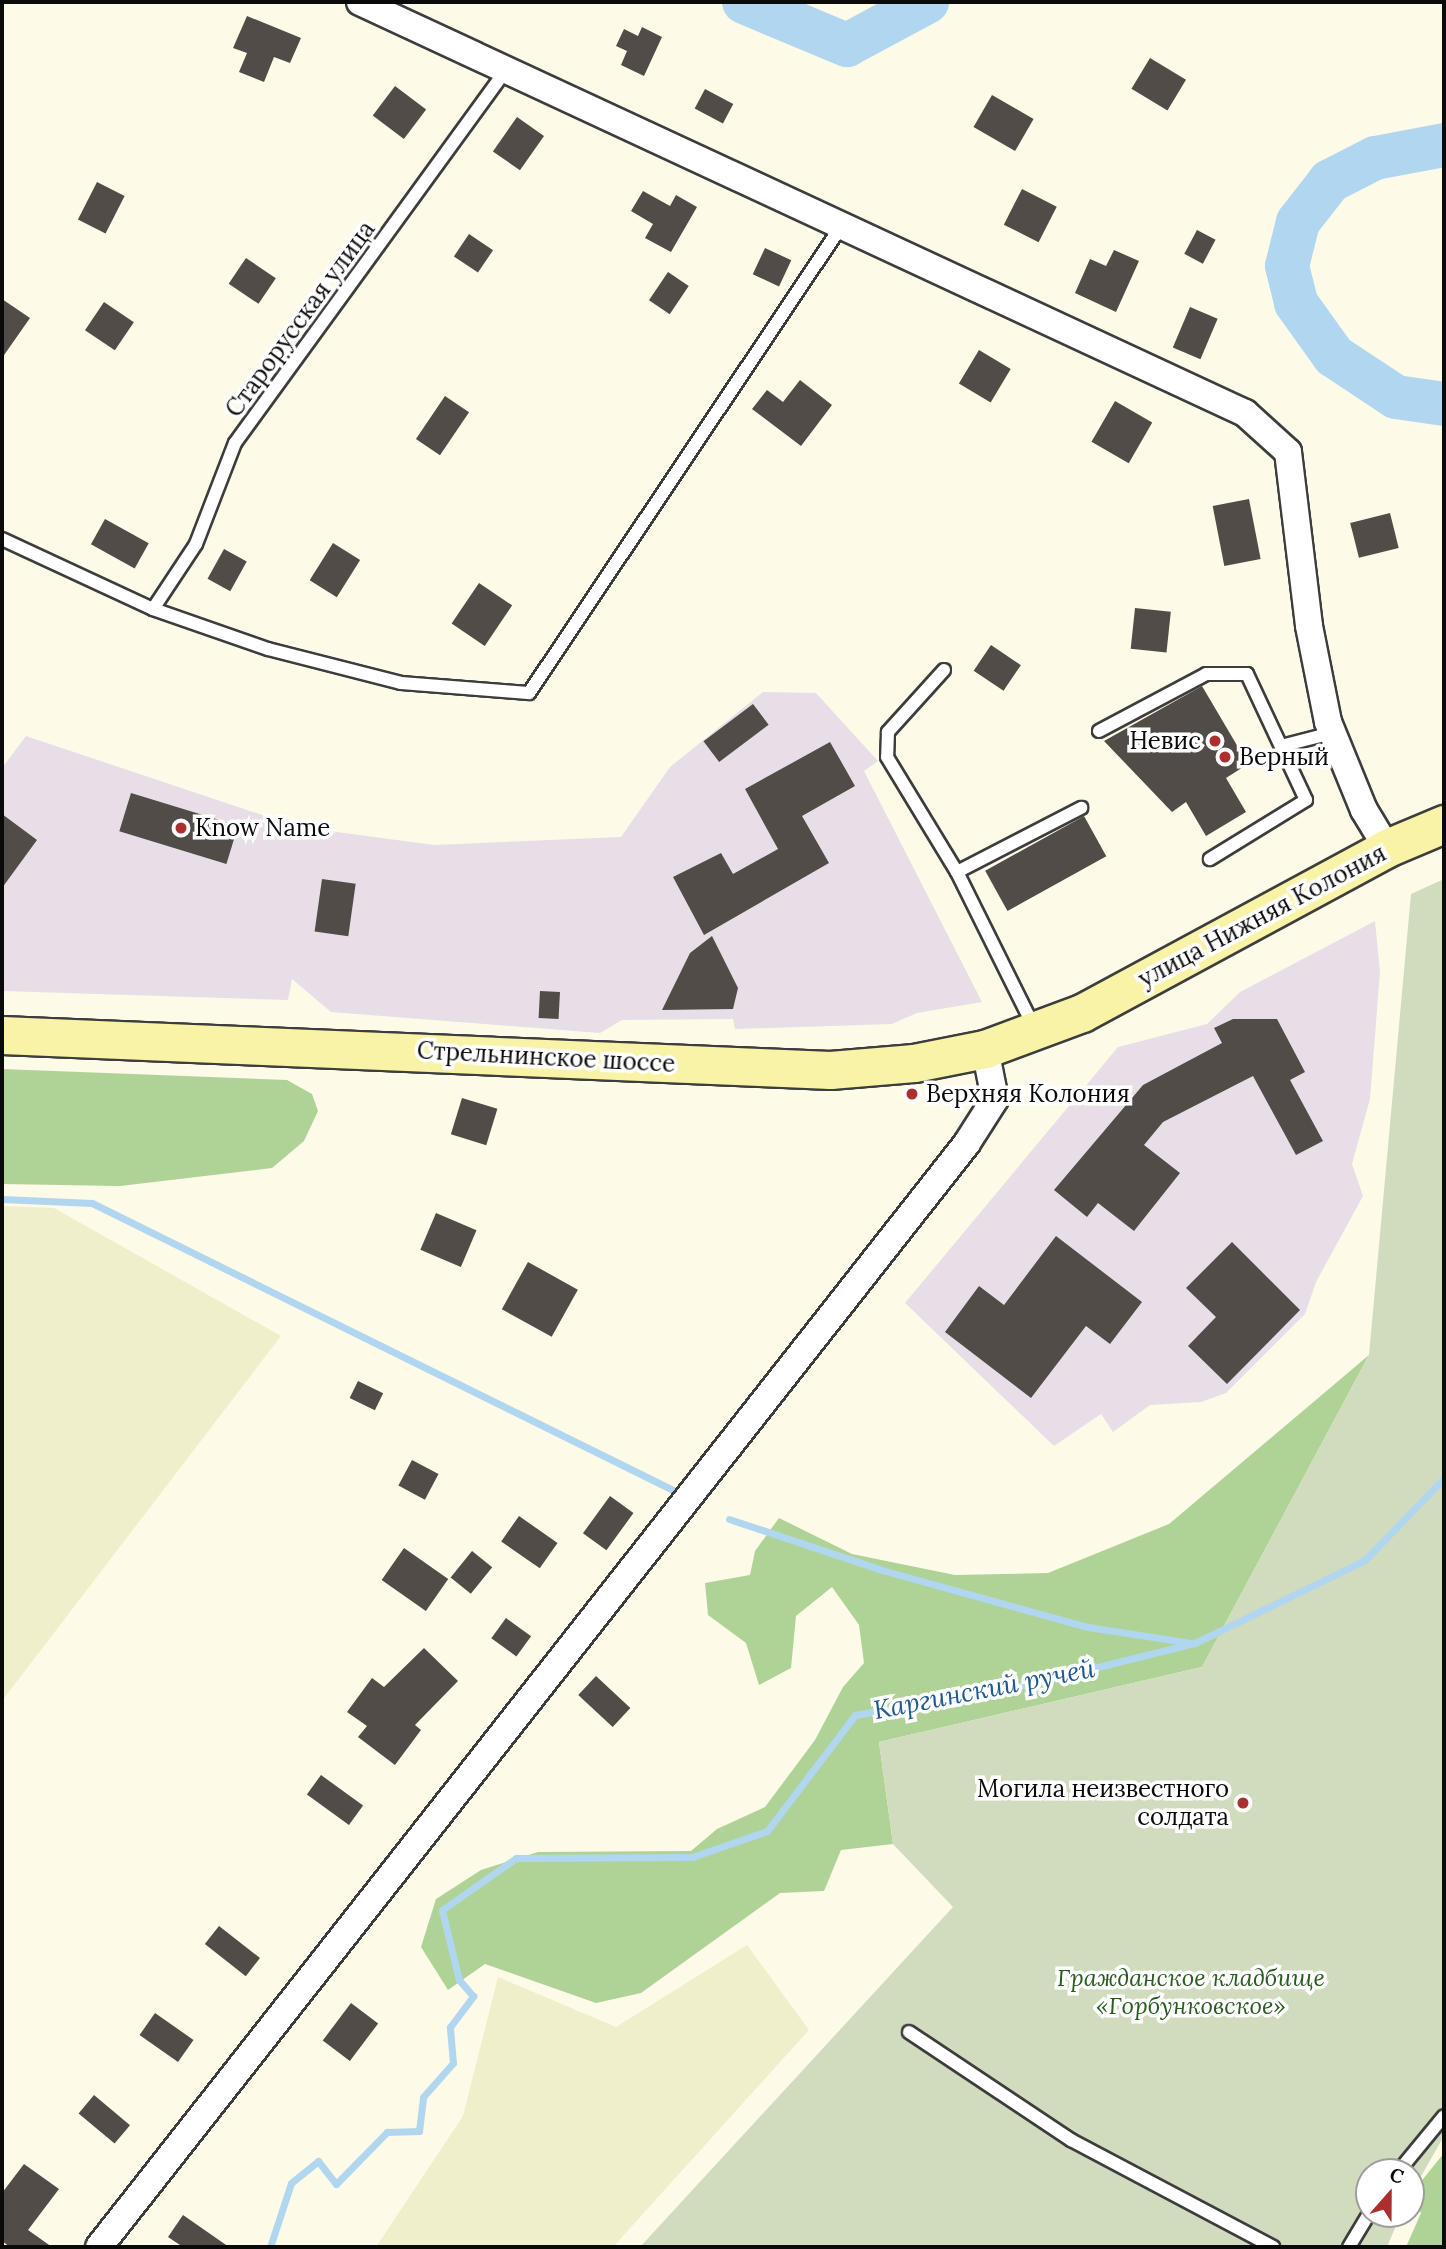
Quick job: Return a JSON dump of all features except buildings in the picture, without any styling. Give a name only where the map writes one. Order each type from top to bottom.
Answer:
[{"type":"main road","name":"улица Нижняя Колония","points":[[1083,1013],[1387,848],[1444,824]]},
{"type":"main road","name":"Стрельнинское шоссе","points":[[2,1035],[830,1070],[914,1063],[985,1049],[1083,1013]]},
{"type":"street","points":[[360,2],[507,68],[840,228],[1245,412],[1288,452],[1309,626],[1332,733],[1364,810],[1387,848]]},
{"type":"street","points":[[99,2247],[967,1143],[995,1099],[985,1049]]},
{"type":"lane","name":"Старорусская улица","points":[[153,609],[196,544],[235,443],[507,68]]},
{"type":"lane","points":[[2,539],[153,609],[268,649],[401,683],[529,693],[840,228]]},
{"type":"lane","points":[[944,670],[888,732],[887,757],[957,872],[1037,1032]]},
{"type":"lane","points":[[1100,731],[1206,674],[1247,674],[1306,800],[1210,859]]},
{"type":"lane","points":[[1280,746],[1332,733]]},
{"type":"lane","points":[[957,872],[1081,808]]},
{"type":"lane","points":[[909,2032],[1071,2140],[1273,2247]]},
{"type":"lane","points":[[1410,2158],[1444,2116]]},
{"type":"lane","points":[[1349,2247],[1361,2228]]},
{"type":"shaded area","points":[[763,692],[816,693],[878,761],[864,771],[982,1002],[917,1013],[892,1024],[735,1029],[733,1019],[622,1020],[600,1033],[331,1012],[292,979],[288,1000],[2,991],[2,768],[26,736],[319,834],[337,832],[434,845],[621,837],[670,767]]},
{"type":"shaded area","points":[[1375,921],[1380,972],[1370,1099],[1352,1164],[1363,1196],[1316,1282],[1305,1314],[1226,1393],[1201,1402],[1150,1405],[1113,1432],[1101,1414],[1054,1446],[905,1303],[1118,1047],[1207,1024],[1240,992]]},
{"type":"green space","name":"Гражданское кладбище «Горбунковское»","points":[[1444,879],[1444,2136],[1425,2169],[1425,2158],[1355,2158],[1355,2228],[1395,2228],[1387,2247],[640,2247],[953,1907],[893,1844],[879,1742],[1202,1667],[1369,1355],[1411,894]]},
{"type":"green space","points":[[2,1069],[287,1080],[312,1094],[318,1111],[304,1141],[272,1168],[120,1186],[2,1184]]},
{"type":"green space","points":[[2,1206],[54,1208],[281,1336],[2,1701]]},
{"type":"green space","points":[[1369,1355],[1202,1667],[879,1742],[893,1844],[841,1850],[824,1891],[780,1893],[641,1993],[596,2003],[485,1964],[448,1990],[421,1947],[436,1899],[481,1870],[538,1852],[691,1851],[717,1829],[765,1807],[815,1740],[843,1687],[864,1663],[859,1625],[832,1587],[796,1616],[791,1668],[759,1685],[746,1643],[708,1615],[705,1583],[750,1575],[755,1551],[779,1518],[852,1554],[955,1575],[1048,1573],[1169,1524]]},
{"type":"green space","points":[[747,1945],[809,2030],[613,2247],[376,2247],[463,2116],[498,1977],[616,2027]]},
{"type":"green space","points":[[1444,2153],[1444,2247],[1406,2247],[1414,2228],[1425,2228],[1425,2177]]},
{"type":"waterway","points":[[744,2],[847,45],[927,2]]},
{"type":"waterway","points":[[1444,145],[1375,158],[1330,181],[1298,222],[1287,266],[1296,303],[1334,356],[1396,397],[1444,404]]},
{"type":"waterway","points":[[2,1199],[92,1203],[673,1490]]},
{"type":"waterway","name":"Каргинский ручей","points":[[270,2247],[291,2183],[318,2161],[336,2184],[387,2132],[419,2131],[423,2097],[453,2063],[450,2027],[473,1996],[459,1980],[442,1910],[516,1858],[692,1857],[767,1831],[855,1715],[1029,1684],[1195,1643],[1365,1560],[1444,1478]]},
{"type":"waterway","points":[[729,1519],[882,1570],[1088,1627],[1191,1643]]},
{"type":"place","name":"Невис","points":[[1215,741]]},
{"type":"place","name":"Верный","points":[[1225,757]]},
{"type":"place","name":"Know Name","points":[[181,828]]},
{"type":"place","name":"Верхняя Колония","points":[[912,1094]]},
{"type":"place","name":"Могила неизвестного солдата","points":[[1243,1803]]}]
